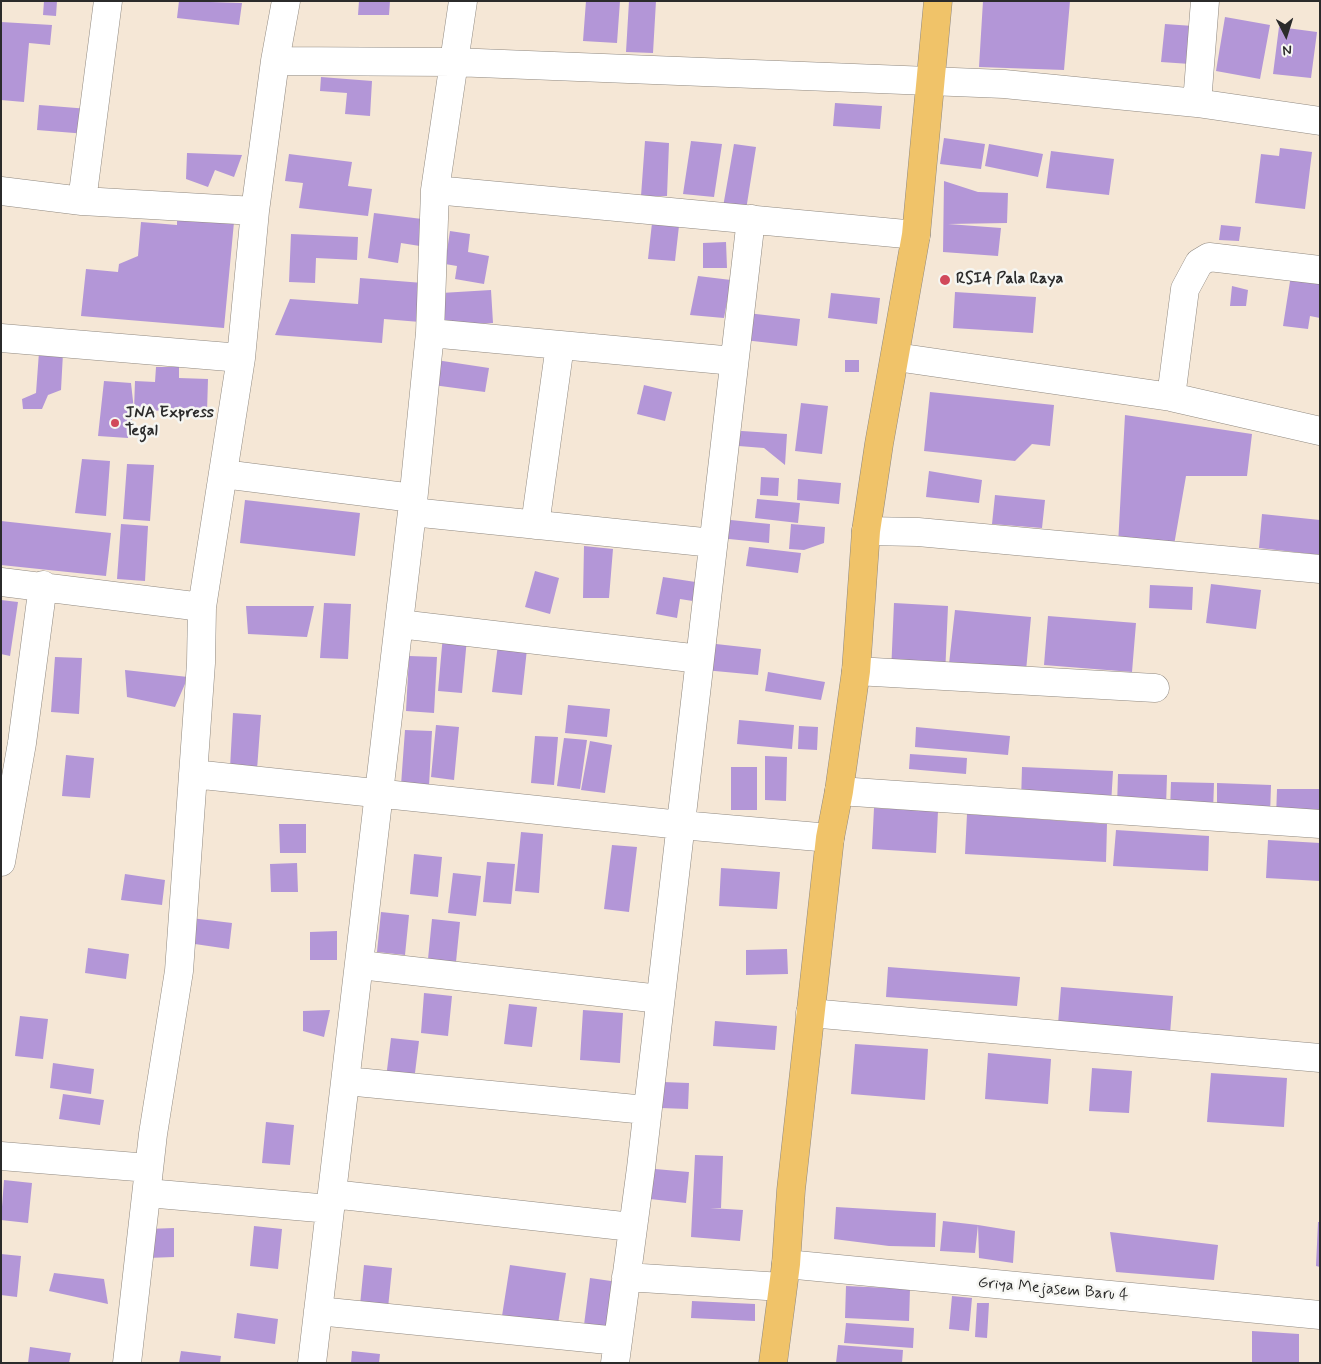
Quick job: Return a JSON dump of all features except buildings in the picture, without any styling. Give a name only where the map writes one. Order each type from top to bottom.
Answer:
[{"type":"main road","points":[[773,1363],[830,838],[839,791],[856,671],[866,531],[879,444],[896,357],[916,235],[938,1]]},
{"type":"street","points":[[82,201],[108,1]]},
{"type":"street","points":[[126,1363],[148,1181],[179,971],[194,774],[201,663],[202,607],[241,358],[255,211],[286,1]]},
{"type":"street","points":[[312,1363],[413,505],[430,333],[435,190],[463,1]]},
{"type":"street","points":[[1197,103],[1206,1]]},
{"type":"street","points":[[276,61],[453,62],[1004,84],[1197,103],[1320,121]]},
{"type":"street","points":[[435,190],[751,218],[916,235]]},
{"type":"street","points":[[1,191],[82,201],[255,211]]},
{"type":"street","points":[[318,1311],[617,1352],[681,825],[751,218]]},
{"type":"street","points":[[1171,397],[1185,289],[1199,263],[1209,257],[1320,270]]},
{"type":"street","points":[[430,333],[734,361]]},
{"type":"street","points":[[1,338],[241,358]]},
{"type":"street","points":[[535,524],[560,345]]},
{"type":"street","points":[[896,357],[1171,397],[1320,431]]},
{"type":"street","points":[[223,474],[535,524],[713,543]]},
{"type":"street","points":[[866,531],[918,532],[1320,569]]},
{"type":"street","points":[[1,582],[43,585],[202,607]]},
{"type":"street","points":[[1,862],[12,742],[43,585]]},
{"type":"street","points":[[399,624],[700,659]]},
{"type":"street","points":[[856,671],[1155,688]]},
{"type":"street","points":[[194,774],[380,795],[830,838]]},
{"type":"street","points":[[839,791],[1320,824]]},
{"type":"street","points":[[360,965],[660,999]]},
{"type":"street","points":[[810,1013],[1320,1058]]},
{"type":"street","points":[[346,1081],[646,1110]]},
{"type":"street","points":[[1,1156],[148,1181],[331,1202],[632,1227]]},
{"type":"street","name":"Griya Mejasem Baru 4","points":[[626,1277],[784,1275],[1320,1315]]},
{"type":"place","name":"RSIA Pala Raya","points":[[945,280]]},
{"type":"place","name":"JNA Express Tegal","points":[[115,423]]}]
